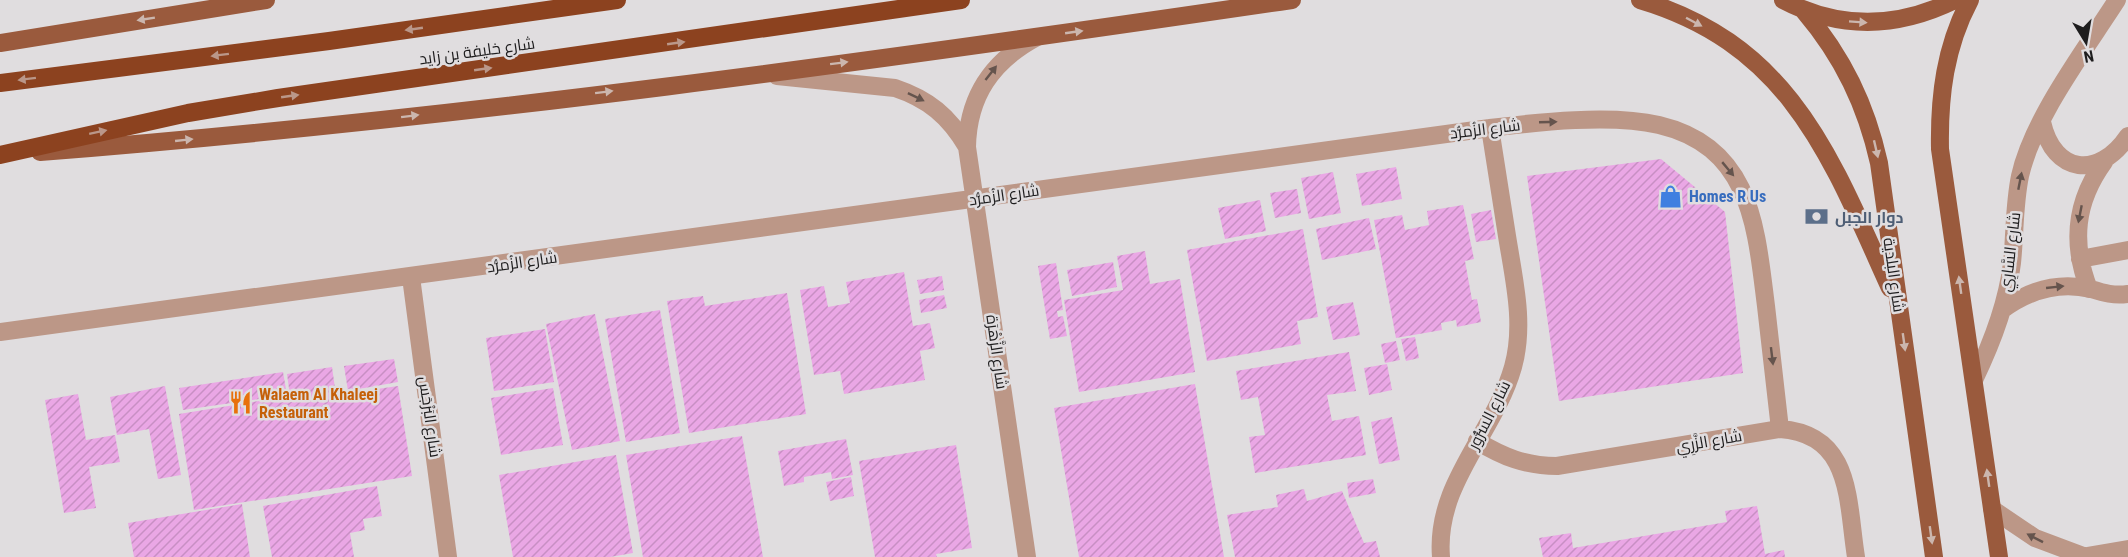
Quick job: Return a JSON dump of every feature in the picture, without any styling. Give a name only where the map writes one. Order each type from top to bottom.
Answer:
[{"type":"highway","name":"شارع خليفة بن زايد","points":[[0,83],[329,41],[617,0]]},
{"type":"highway","name":"شارع خليفة بن زايد","points":[[0,155],[145,122],[278,98],[961,0]]},
{"type":"main road","points":[[0,43],[266,0]]},
{"type":"main road","points":[[0,155],[321,126],[755,74],[1037,37],[1292,0]]},
{"type":"main road","points":[[1640,0],[1690,19],[1722,38],[1760,67],[1800,110],[1837,171],[1899,306]]},
{"type":"main road","points":[[1783,0],[1804,11],[1835,20],[1867,23],[1899,21],[1929,12],[1955,0]]},
{"type":"main road","points":[[1971,0],[1952,42],[1939,110],[1940,149],[1999,557]]},
{"type":"main road","name":"شارع البلدية","points":[[1804,11],[1844,64],[1871,128],[1879,163],[1934,557]]},
{"type":"street","name":"شارع السَّارِي","points":[[1974,380],[1987,353],[2002,310],[2012,264],[2021,174],[2052,99],[2117,0]]},
{"type":"street","name":"شارع الزَّهْرَة","points":[[1027,557],[967,147],[971,108],[985,81],[1003,59],[1037,37]]},
{"type":"street","name":"شارع الزَّهْرَة","points":[[755,74],[895,88],[913,94],[945,116],[967,147]]},
{"type":"street","name":"شارع الزُمرُّد","points":[[0,332],[1490,128],[1573,121],[1657,124],[1699,141],[1716,155],[1732,172],[1752,212],[1780,429]]},
{"type":"street","points":[[2042,122],[2053,151],[2063,160],[2077,165],[2090,166],[2104,162]]},
{"type":"street","name":"شارع السُّرُور","points":[[1441,557],[1442,525],[1446,507],[1459,472],[1505,390],[1513,367],[1519,321],[1490,128]]},
{"type":"street","points":[[2089,289],[2080,259],[2077,228],[2080,210],[2085,193],[2104,162],[2128,136]]},
{"type":"street","points":[[2080,259],[2128,250]]},
{"type":"street","name":"شارع البَرْجَس","points":[[411,277],[448,557]]},
{"type":"street","points":[[2002,310],[2015,301],[2046,288],[2067,286],[2115,295],[2128,294]]},
{"type":"street","name":"شارع الزَّرِي","points":[[1477,441],[1515,461],[1536,466],[1557,466],[1780,429],[1797,430],[1812,435],[1825,444],[1836,457],[1843,471],[1856,557]]},
{"type":"street","points":[[1992,509],[2035,538],[2082,556],[2128,549]]},
{"type":"building","points":[[1661,159],[1725,212],[1743,373],[1559,401],[1527,176]]},
{"type":"building","points":[[1396,167],[1402,199],[1362,206],[1356,174]]},
{"type":"building","points":[[1333,172],[1341,213],[1309,219],[1301,178]]},
{"type":"building","points":[[1297,189],[1301,213],[1275,218],[1270,193]]},
{"type":"building","points":[[1260,200],[1266,231],[1225,239],[1218,208]]},
{"type":"building","points":[[1463,205],[1474,259],[1465,261],[1472,300],[1477,299],[1481,322],[1457,327],[1456,320],[1441,323],[1442,330],[1396,338],[1374,220],[1402,215],[1405,230],[1429,225],[1427,211]]},
{"type":"building","points":[[1491,210],[1496,239],[1476,242],[1471,214]]},
{"type":"building","points":[[1369,218],[1376,249],[1322,260],[1316,229]]},
{"type":"building","points":[[1303,229],[1318,317],[1297,321],[1301,344],[1207,361],[1187,250]]},
{"type":"building","points":[[1145,251],[1150,284],[1180,279],[1195,372],[1079,392],[1064,300],[1123,290],[1117,256]]},
{"type":"building","points":[[1113,262],[1117,287],[1072,296],[1067,270]]},
{"type":"building","points":[[1056,263],[1063,310],[1057,311],[1058,317],[1063,316],[1067,336],[1050,339],[1038,266]]},
{"type":"building","points":[[904,272],[913,326],[930,323],[935,348],[920,351],[925,380],[844,394],[840,371],[814,375],[800,290],[824,286],[828,307],[850,303],[846,282]]},
{"type":"building","points":[[942,276],[944,290],[920,294],[917,280]]},
{"type":"building","points":[[787,293],[806,414],[689,433],[667,301],[703,296],[705,306]]},
{"type":"building","points":[[944,295],[947,308],[921,313],[919,300]]},
{"type":"building","points":[[1353,302],[1360,335],[1333,340],[1326,307]]},
{"type":"building","points":[[660,310],[680,433],[626,442],[605,319]]},
{"type":"building","points":[[595,314],[620,441],[572,450],[546,324]]},
{"type":"building","points":[[545,329],[554,382],[494,391],[486,338]]},
{"type":"building","points":[[1415,337],[1419,358],[1406,361],[1401,339]]},
{"type":"building","points":[[1396,341],[1400,360],[1385,363],[1381,344]]},
{"type":"building","points":[[1349,352],[1356,391],[1327,395],[1332,421],[1359,416],[1366,455],[1255,473],[1249,437],[1265,435],[1258,397],[1241,400],[1236,371]]},
{"type":"building","points":[[394,359],[398,382],[348,391],[344,366]]},
{"type":"building","points":[[1387,364],[1392,390],[1369,395],[1364,368]]},
{"type":"building","points":[[332,367],[336,395],[398,386],[412,476],[194,510],[179,414],[290,396],[287,374]]},
{"type":"building","points":[[283,372],[287,395],[183,410],[179,388]]},
{"type":"building","points":[[1195,384],[1224,557],[1079,557],[1054,408]]},
{"type":"building","points":[[165,386],[181,475],[158,479],[149,429],[117,435],[110,397]]},
{"type":"building","points":[[553,388],[563,445],[501,455],[491,398]]},
{"type":"building","points":[[78,394],[86,440],[115,435],[120,462],[89,467],[96,508],[64,513],[45,400]]},
{"type":"building","points":[[1392,417],[1400,460],[1379,464],[1371,422]]},
{"type":"building","points":[[742,436],[763,557],[643,557],[626,455]]},
{"type":"building","points":[[846,439],[853,475],[832,479],[831,472],[804,477],[804,482],[784,486],[778,451]]},
{"type":"building","points":[[956,445],[972,548],[936,554],[937,557],[875,557],[859,461]]},
{"type":"building","points":[[616,455],[633,553],[610,557],[513,557],[499,475]]},
{"type":"building","points":[[851,477],[854,496],[830,501],[826,482]]},
{"type":"building","points":[[1373,479],[1376,493],[1349,498],[1347,483]]},
{"type":"building","points":[[377,486],[382,516],[363,519],[365,530],[350,533],[354,557],[272,557],[263,506]]},
{"type":"building","points":[[1304,489],[1307,501],[1342,491],[1364,543],[1376,541],[1380,557],[1235,557],[1227,515],[1278,507],[1276,495]]},
{"type":"building","points":[[242,504],[250,557],[134,557],[128,523]]},
{"type":"building","points":[[1757,506],[1765,554],[1784,550],[1785,557],[1543,557],[1539,538],[1571,533],[1573,548],[1727,522],[1725,511]]},
{"type":"place","name":"Homes R Us","points":[[1671,196]]},
{"type":"place","name":"دوار الجبل","points":[[1817,217]]},
{"type":"place","name":"Walaem Al Khaleej Restaurant","points":[[241,403]]}]
